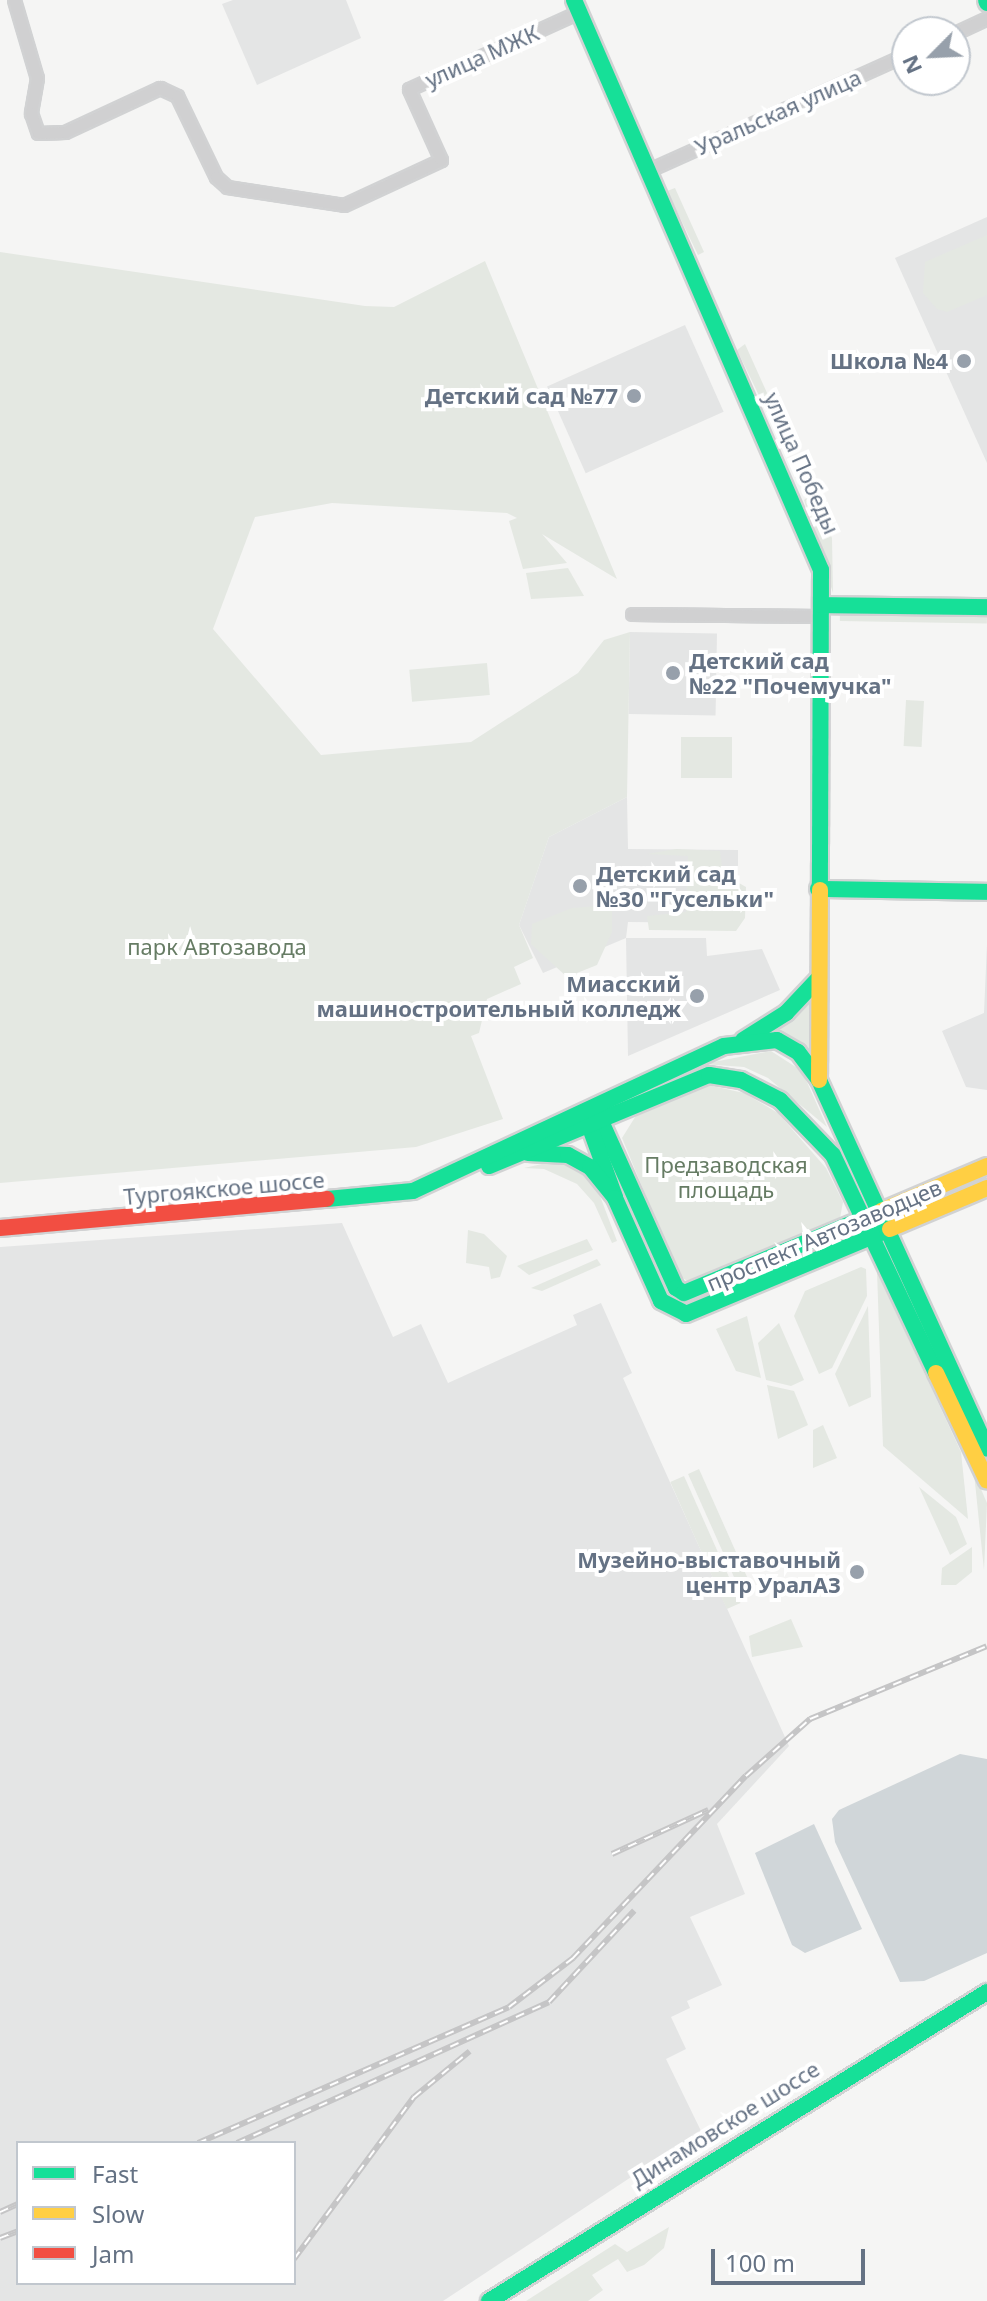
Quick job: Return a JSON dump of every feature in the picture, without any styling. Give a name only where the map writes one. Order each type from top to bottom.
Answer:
[{"type":"main road","name":"улица Победы","points":[[577,6],[817,551],[821,610],[819,1080]]},
{"type":"main road","points":[[821,610],[987,607]]},
{"type":"main road","points":[[818,889],[987,892]]},
{"type":"main road","points":[[592,1114],[743,1040],[786,1013],[818,979]]},
{"type":"main road","points":[[743,1040],[777,1040],[798,1052],[819,1080],[890,1229],[987,1448]]},
{"type":"main road","points":[[592,1114],[709,1075],[751,1083],[780,1100],[814,1131],[886,1260],[987,1481]]},
{"type":"main road","points":[[592,1114],[615,1198]]},
{"type":"main road","name":"Тургоякское шоссе","points":[[0,1228],[380,1196],[514,1155],[592,1114]]},
{"type":"main road","name":"Тургоякское шоссе","points":[[448,1176],[592,1114]]},
{"type":"main road","name":"проспект Автозаводцев","points":[[592,1114],[676,1288],[684,1293],[987,1166]]},
{"type":"main road","points":[[514,1155],[568,1155],[590,1167],[615,1198]]},
{"type":"main road","name":"проспект Автозаводцев","points":[[615,1198],[661,1301],[677,1312],[697,1314],[987,1188]]},
{"type":"main road","name":"Динамовское шоссе","points":[[489,2301],[676,2179],[987,1992]]},
{"type":"street","name":"улица МЖК","points":[[14,0],[37,78],[31,113],[38,133],[65,132],[160,88],[177,96],[216,177],[227,187],[344,205],[441,160],[409,89],[577,6]]},
{"type":"street","name":"Уральская улица","points":[[649,170],[891,61]]},
{"type":"street","points":[[632,614],[708,615],[821,610]]},
{"type":"shaded area","points":[[233,0],[346,0],[361,38],[257,85],[222,4]]},
{"type":"shaded area","name":"Школа №4","points":[[987,217],[987,463],[895,258]]},
{"type":"shaded area","name":"Детский сад №77","points":[[685,325],[724,412],[586,473],[547,386]]},
{"type":"shaded area","name":"Детский сад №22 \"Почемучка\"","points":[[630,632],[717,634],[716,716],[629,714]]},
{"type":"shaded area","name":"Детский сад №30 \"Гусельки\"","points":[[627,797],[628,849],[738,850],[738,923],[628,922],[626,938],[543,973],[519,925],[549,837]]},
{"type":"shaded area","name":"Миасский машиностроительный колледж","points":[[626,938],[706,938],[707,956],[762,949],[780,990],[628,1056]]},
{"type":"shaded area","points":[[987,944],[987,1090],[966,1087],[942,1031],[984,1013]]},
{"type":"shaded area","points":[[342,1223],[393,1337],[421,1324],[448,1383],[577,1325],[573,1315],[601,1303],[632,1373],[623,1378],[789,1746],[717,1824],[745,1894],[690,1917],[722,1985],[687,2001],[690,2008],[671,2017],[686,2049],[666,2059],[701,2131],[443,2301],[0,2301],[0,1247]]},
{"type":"shaded area","points":[[960,1754],[987,1759],[987,1953],[924,1981],[900,1982],[835,1842],[832,1819],[839,1810]]},
{"type":"shaded area","points":[[814,1824],[862,1929],[805,1953],[792,1945],[755,1853]]},
{"type":"green space","points":[[675,188],[704,252],[698,255],[667,191]]},
{"type":"green space","points":[[987,235],[987,295],[947,312],[937,309],[923,293],[925,262]]},
{"type":"green space","name":"парк Автозавода","points":[[0,252],[365,306],[394,307],[485,261],[617,579],[542,534],[567,563],[523,569],[509,521],[517,518],[507,513],[332,503],[255,517],[213,629],[321,755],[471,742],[578,673],[604,640],[630,632],[627,797],[549,837],[519,925],[533,958],[514,967],[521,984],[487,999],[479,1033],[471,1036],[503,1119],[416,1147],[0,1183]]},
{"type":"green space","points":[[745,344],[789,442],[783,445],[737,350]]},
{"type":"green space","points":[[812,494],[832,538],[833,593],[804,500]]},
{"type":"green space","points":[[568,568],[584,596],[531,599],[526,573]]},
{"type":"green space","points":[[840,611],[987,614],[987,624],[840,621]]},
{"type":"green space","points":[[487,663],[490,695],[412,702],[409,670]]},
{"type":"green space","points":[[906,700],[924,701],[922,747],[904,746]]},
{"type":"green space","points":[[681,737],[732,737],[732,778],[681,778]]},
{"type":"green space","points":[[676,849],[720,851],[723,874],[746,887],[745,918],[736,931],[649,930],[647,916],[686,912],[688,856],[647,854]]},
{"type":"green space","points":[[612,905],[612,932],[597,965],[567,977],[531,944],[532,924],[572,908]]},
{"type":"green space","points":[[814,990],[815,1055],[791,1036],[761,1032]]},
{"type":"green space","points":[[771,1051],[802,1071],[827,1127],[768,1078],[744,1067],[703,1064]]},
{"type":"green space","name":"Предзаводская площадь","points":[[708,1085],[744,1093],[778,1113],[826,1168],[843,1202],[840,1218],[691,1283],[679,1276],[622,1138],[637,1114]]},
{"type":"green space","points":[[551,1162],[582,1169],[594,1180],[617,1241],[612,1243],[594,1203],[577,1184],[544,1169],[524,1168]]},
{"type":"green space","points":[[468,1230],[484,1234],[507,1256],[500,1277],[491,1279],[489,1267],[466,1263]]},
{"type":"green space","points":[[587,1239],[593,1250],[529,1275],[517,1266]]},
{"type":"green space","points":[[597,1259],[601,1265],[542,1291],[531,1288]]},
{"type":"green space","points":[[861,1267],[866,1269],[867,1296],[832,1368],[819,1374],[794,1316],[805,1291]]},
{"type":"green space","points":[[877,1271],[961,1452],[968,1519],[883,1446]]},
{"type":"green space","points":[[868,1306],[871,1397],[849,1407],[835,1374]]},
{"type":"green space","points":[[747,1316],[761,1378],[736,1371],[716,1329]]},
{"type":"green space","points":[[779,1323],[804,1380],[791,1386],[766,1380],[758,1343]]},
{"type":"green space","points":[[767,1385],[794,1391],[808,1425],[778,1439]]},
{"type":"green space","points":[[823,1425],[837,1458],[813,1468],[813,1430]]},
{"type":"green space","points":[[699,1469],[749,1580],[738,1585],[688,1474]]},
{"type":"green space","points":[[974,1473],[987,1503],[984,1570]]},
{"type":"green space","points":[[684,1476],[741,1603],[727,1609],[670,1482]]},
{"type":"green space","points":[[919,1487],[956,1517],[967,1544],[950,1555]]},
{"type":"green space","points":[[972,1547],[972,1572],[956,1585],[941,1585],[942,1568]]},
{"type":"green space","points":[[791,1619],[803,1647],[752,1657],[749,1636]]},
{"type":"green space","points":[[669,2227],[664,2248],[644,2265],[627,2272],[618,2259],[592,2275],[603,2290],[588,2301],[526,2301],[615,2244],[627,2252]]},
{"type":"railway","points":[[203,2141],[509,2007],[573,1958],[746,1776],[810,1719],[987,1646]]},
{"type":"railway","points":[[612,1854],[708,1810]]},
{"type":"railway","points":[[241,2141],[549,2002],[634,1911]]},
{"type":"railway","points":[[296,2256],[414,2097],[470,2051]]},
{"type":"railway","points":[[0,2212],[16,2205]]},
{"type":"railway","points":[[0,2238],[16,2232]]},
{"type":"traffic: fast","points":[[574,0],[821,570],[820,890]]},
{"type":"traffic: fast","points":[[821,605],[987,607]]},
{"type":"traffic: fast","points":[[818,889],[987,892]]},
{"type":"traffic: fast","points":[[743,1040],[786,1013],[818,979]]},
{"type":"traffic: fast","points":[[327,1199],[413,1191],[724,1046],[777,1040],[798,1052],[819,1080],[987,1448]]},
{"type":"traffic: fast","points":[[489,1166],[709,1075],[741,1080],[780,1100],[833,1155],[936,1373]]},
{"type":"traffic: fast","points":[[596,1110],[676,1288],[684,1293],[875,1214]]},
{"type":"traffic: fast","points":[[585,1114],[615,1197]]},
{"type":"traffic: fast","points":[[528,1153],[568,1155],[590,1167],[615,1198],[661,1301],[686,1314],[883,1232]]},
{"type":"traffic: fast","points":[[489,2301],[987,1992]]},
{"type":"traffic: slow","points":[[819,1080],[820,890]]},
{"type":"traffic: slow","points":[[881,1211],[987,1166]]},
{"type":"traffic: slow","points":[[890,1229],[987,1188]]},
{"type":"traffic: slow","points":[[936,1373],[987,1481]]},
{"type":"traffic: jam","points":[[0,1228],[327,1199]]},
{"type":"place","name":"Школа №4","points":[[964,361]]},
{"type":"place","name":"Детский сад №77","points":[[634,396]]},
{"type":"place","name":"Детский сад №22 \"Почемучка\"","points":[[673,673]]},
{"type":"place","name":"Детский сад №30 \"Гусельки\"","points":[[580,886]]},
{"type":"place","name":"Миасский машиностроительный колледж","points":[[697,996]]},
{"type":"place","name":"Музейно-выставочный центр УралАЗ","points":[[857,1572]]}]
